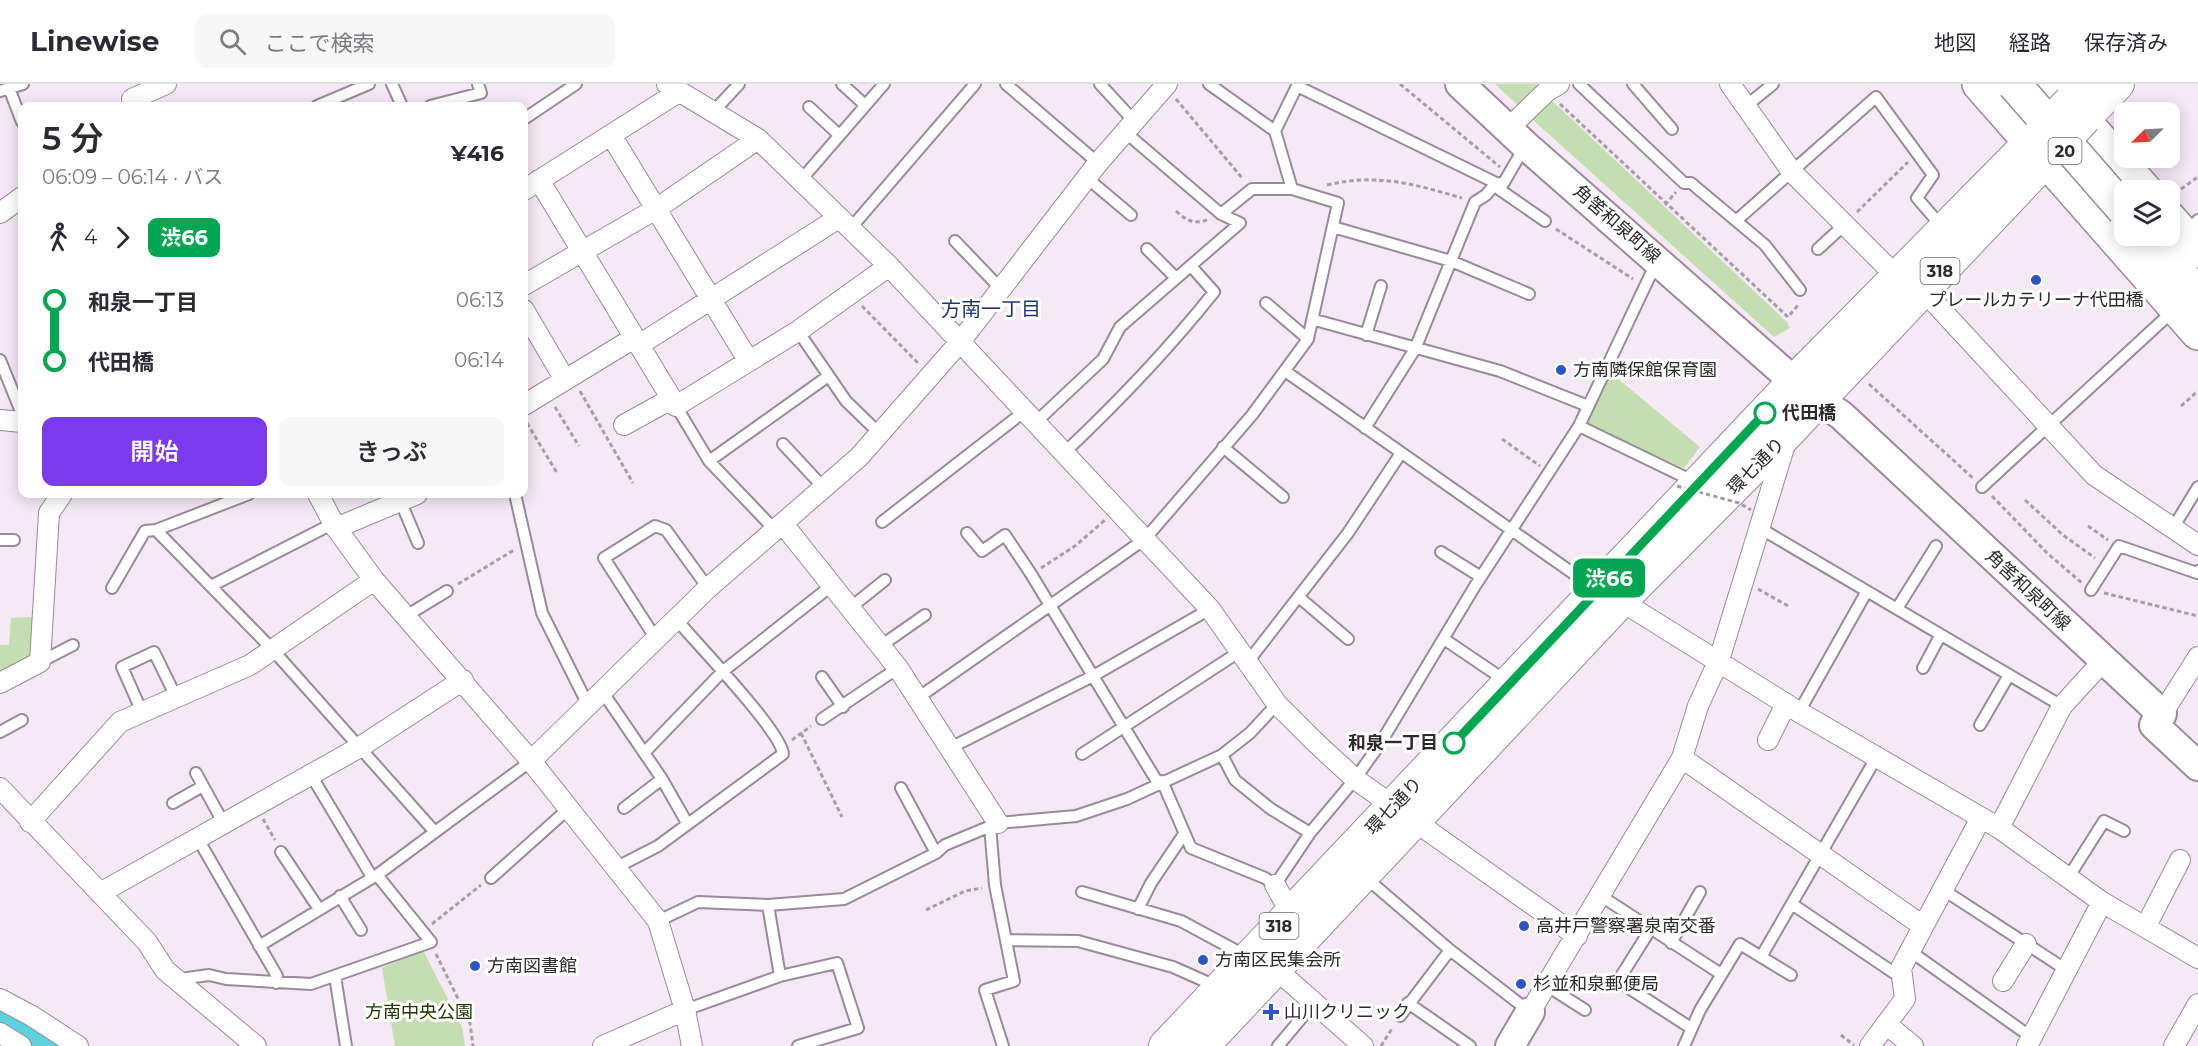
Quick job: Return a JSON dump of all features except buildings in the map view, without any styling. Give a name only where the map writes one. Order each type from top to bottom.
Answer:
[{"type":"highway","points":[[1979,84],[2043,146],[2191,302]]},
{"type":"highway","name":"20","points":[[2005,84],[2114,208]]},
{"type":"highway","points":[[2014,84],[2114,199]]},
{"type":"highway","points":[[2040,84],[2125,180]]},
{"type":"highway","points":[[2077,96],[2114,131]]},
{"type":"highway","name":"20","points":[[2077,96],[2138,180]]},
{"type":"highway","points":[[2146,168],[2183,216],[2198,264]]},
{"type":"highway","points":[[2147,246],[2191,302]]},
{"type":"highway","points":[[2153,246],[2191,302],[2198,333]]},
{"type":"main road","name":"角筈和泉町線","points":[[1460,84],[1516,137],[1658,260],[1813,384],[2162,714]]},
{"type":"main road","name":"318","points":[[1788,433],[1813,384],[2043,146],[2077,96],[2118,84]]},
{"type":"main road","name":"318","points":[[1910,283],[1945,230],[2043,146]]},
{"type":"main road","name":"環七通り","points":[[1203,1046],[1262,963],[1292,913],[1405,813],[1609,596],[1688,485],[1770,407],[1813,384]]},
{"type":"main road","name":"環七通り","points":[[1165,1046],[1220,988],[1262,963],[1362,874],[1405,813],[1510,683],[1788,433]]},
{"type":"main road","points":[[2162,714],[2154,724],[2198,766]]},
{"type":"main road","points":[[1513,1045],[1530,1012]]},
{"type":"street","points":[[131,96],[166,84]]},
{"type":"street","points":[[1730,84],[1792,172],[1843,226],[1910,283],[2094,475],[2198,545]]},
{"type":"street","points":[[531,761],[708,588],[859,457],[960,342],[1092,170],[1167,85]]},
{"type":"street","points":[[674,402],[582,251],[531,185],[611,135],[672,88],[758,139],[889,266],[1210,609],[1277,704],[1355,779],[1576,936]]},
{"type":"street","points":[[1516,137],[1553,88]]},
{"type":"street","points":[[611,135],[748,360]]},
{"type":"street","points":[[528,283],[656,209],[758,139]]},
{"type":"street","points":[[0,213],[3,208],[18,199]]},
{"type":"street","points":[[528,403],[844,224]]},
{"type":"street","points":[[624,425],[674,402],[798,331],[889,266]]},
{"type":"street","points":[[528,316],[568,378]]},
{"type":"street","points":[[0,420],[18,422]]},
{"type":"street","points":[[1530,1012],[1682,758],[1698,706],[1719,660],[1755,518],[1788,433]]},
{"type":"street","points":[[0,683],[40,662],[49,513],[59,498]]},
{"type":"street","points":[[320,498],[335,526],[374,580],[531,761],[567,810],[617,867],[658,921],[685,1010],[692,1046]]},
{"type":"street","points":[[335,526],[406,498]]},
{"type":"street","points":[[779,527],[882,645],[919,697],[994,824]]},
{"type":"street","points":[[30,822],[120,722],[250,665],[374,580]]},
{"type":"street","points":[[1609,596],[1719,660],[1792,708],[1876,758],[1999,828],[2102,902],[2198,957]]},
{"type":"street","points":[[2162,714],[2193,678],[2198,657]]},
{"type":"street","points":[[1999,828],[2062,706],[2104,660]]},
{"type":"street","points":[[100,893],[360,747],[463,680]]},
{"type":"street","points":[[1768,740],[1792,708]]},
{"type":"street","points":[[1682,758],[1923,926]]},
{"type":"street","points":[[0,788],[147,942],[165,970],[256,1046]]},
{"type":"street","points":[[1870,1046],[1905,999],[1901,968],[1981,818]]},
{"type":"street","points":[[2146,926],[2180,860]]},
{"type":"street","points":[[1275,885],[1292,913]]},
{"type":"street","points":[[2029,1041],[2068,971],[2102,902]]},
{"type":"street","points":[[2003,981],[2026,944]]},
{"type":"street","points":[[1262,963],[1315,1002],[1363,1046]]},
{"type":"street","points":[[0,999],[78,1046]]},
{"type":"street","points":[[2174,1046],[2198,1004]]},
{"type":"street","points":[[603,1046],[685,1010]]},
{"type":"street","points":[[1886,1024],[1913,1046]]},
{"type":"street","points":[[0,1033],[21,1046]]},
{"type":"lane","points":[[18,115],[4,90],[23,84]]},
{"type":"lane","points":[[326,102],[369,84]]},
{"type":"lane","points":[[392,84],[400,102]]},
{"type":"lane","points":[[446,102],[481,93],[478,84]]},
{"type":"lane","points":[[528,117],[576,84]]},
{"type":"lane","points":[[712,112],[739,84]]},
{"type":"lane","points":[[842,84],[865,105]]},
{"type":"lane","points":[[801,180],[884,84]]},
{"type":"lane","points":[[844,224],[975,84]]},
{"type":"lane","points":[[1006,84],[1092,170],[1131,215]]},
{"type":"lane","points":[[882,522],[1031,417],[1103,359],[1120,327],[1240,223],[1221,214],[1130,126],[1100,84]]},
{"type":"lane","points":[[1209,84],[1275,131],[1296,190]]},
{"type":"lane","points":[[1579,84],[1684,183],[1691,183],[1765,244],[1800,290]]},
{"type":"lane","points":[[1633,84],[1672,129]]},
{"type":"lane","points":[[1746,106],[1773,84]]},
{"type":"lane","points":[[1275,131],[1297,85],[1494,183],[1545,221]]},
{"type":"lane","points":[[1737,220],[1852,115],[1876,97],[1933,175],[1917,198],[1945,230]]},
{"type":"lane","points":[[809,107],[838,135]]},
{"type":"lane","points":[[1494,183],[1503,184],[1516,137]]},
{"type":"lane","points":[[1365,428],[1415,349],[1475,202],[1486,195],[1494,183]]},
{"type":"lane","points":[[919,697],[1145,539],[1285,371],[1308,339],[1315,320],[1338,203],[1296,190],[1252,189],[1221,214]]},
{"type":"lane","points":[[1818,249],[1843,226]]},
{"type":"lane","points":[[1334,227],[1451,261],[1530,294]]},
{"type":"lane","points":[[955,241],[1001,289]]},
{"type":"lane","points":[[1147,249],[1176,278]]},
{"type":"lane","points":[[967,533],[982,551],[1005,535],[1160,782],[1191,848],[1265,878],[1275,885],[1310,833],[1355,779],[1444,639],[1480,577],[1579,426],[1658,260]]},
{"type":"lane","points":[[1064,453],[1135,385],[1180,335],[1214,292],[1191,266]]},
{"type":"lane","points":[[1366,335],[1381,286]]},
{"type":"lane","points":[[1982,487],[2047,427],[2191,302]]},
{"type":"lane","points":[[1266,303],[1308,339]]},
{"type":"lane","points":[[1315,320],[1500,371],[1588,406]]},
{"type":"lane","points":[[798,331],[827,377],[846,401],[879,433]]},
{"type":"lane","points":[[0,360],[18,404]]},
{"type":"lane","points":[[1285,371],[1609,596]]},
{"type":"lane","points":[[710,461],[827,377]]},
{"type":"lane","points":[[674,402],[710,461],[779,527]]},
{"type":"lane","points":[[1579,426],[1688,485]]},
{"type":"lane","points":[[783,444],[824,487]]},
{"type":"lane","points":[[1223,447],[1282,497]]},
{"type":"lane","points":[[1082,754],[1243,658],[1300,598],[1348,533],[1401,453]]},
{"type":"lane","points":[[2173,528],[2198,487]]},
{"type":"lane","points":[[112,588],[145,531],[156,530],[239,498]]},
{"type":"lane","points":[[409,498],[418,543]]},
{"type":"lane","points":[[516,498],[542,613],[595,698],[644,753],[687,823]]},
{"type":"lane","points":[[1755,518],[1867,591],[1898,607],[1940,636],[2062,706]]},
{"type":"lane","points":[[210,586],[335,526]]},
{"type":"lane","points":[[656,639],[604,558],[655,526],[666,530],[708,588]]},
{"type":"lane","points":[[156,530],[272,649],[434,831]]},
{"type":"lane","points":[[0,540],[14,540]]},
{"type":"lane","points":[[1898,607],[1936,546]]},
{"type":"lane","points":[[2091,590],[2119,546],[2197,573],[2198,571]]},
{"type":"lane","points":[[1441,552],[1480,577]]},
{"type":"lane","points":[[850,608],[885,580]]},
{"type":"lane","points":[[644,753],[722,672],[831,586]]},
{"type":"lane","points":[[406,616],[447,591]]},
{"type":"lane","points":[[1792,708],[1867,591]]},
{"type":"lane","points":[[1300,598],[1348,639]]},
{"type":"lane","points":[[950,748],[1093,676],[1210,609]]},
{"type":"lane","points":[[882,645],[926,615]]},
{"type":"lane","points":[[617,867],[658,846],[783,754],[782,746],[677,620]]},
{"type":"lane","points":[[1923,668],[1940,636]]},
{"type":"lane","points":[[1444,639],[1510,683]]},
{"type":"lane","points":[[40,662],[73,645]]},
{"type":"lane","points":[[142,712],[122,667],[154,652],[177,697]]},
{"type":"lane","points":[[822,718],[898,668]]},
{"type":"lane","points":[[1980,725],[2009,675]]},
{"type":"lane","points":[[822,677],[843,706]]},
{"type":"lane","points":[[658,921],[698,902],[768,905],[844,900],[936,853],[945,845],[994,824],[1076,816],[1127,799],[1222,755],[1250,734],[1277,704]]},
{"type":"lane","points":[[0,732],[22,720]]},
{"type":"lane","points":[[1222,755],[1235,780],[1271,809],[1310,833]]},
{"type":"lane","points":[[1761,957],[1876,758]]},
{"type":"lane","points":[[259,946],[374,876],[531,761]]},
{"type":"lane","points":[[196,773],[224,824]]},
{"type":"lane","points":[[182,984],[187,978],[209,975],[276,983],[311,984],[431,942],[374,876],[311,775]]},
{"type":"lane","points":[[624,808],[662,779]]},
{"type":"lane","points":[[172,803],[203,786]]},
{"type":"lane","points":[[901,788],[936,853]]},
{"type":"lane","points":[[490,878],[567,810]]},
{"type":"lane","points":[[2068,878],[2104,821],[2124,831]]},
{"type":"lane","points":[[994,824],[995,885],[1014,981],[985,990],[1003,1046]]},
{"type":"lane","points":[[1138,909],[1151,883],[1184,834]]},
{"type":"lane","points":[[198,839],[277,976],[276,983]]},
{"type":"lane","points":[[281,852],[319,909]]},
{"type":"lane","points":[[1362,874],[1450,950],[1530,1012]]},
{"type":"lane","points":[[1942,889],[2068,971]]},
{"type":"lane","points":[[1082,892],[1181,921],[1262,963]]},
{"type":"lane","points":[[1671,943],[1700,892]]},
{"type":"lane","points":[[340,896],[361,930]]},
{"type":"lane","points":[[1600,896],[1721,974]]},
{"type":"lane","points":[[1792,904],[1903,979]]},
{"type":"lane","points":[[768,905],[780,976]]},
{"type":"lane","points":[[1650,930],[1618,981],[1691,1028]]},
{"type":"lane","points":[[1007,940],[1078,941],[1173,967],[1220,988]]},
{"type":"lane","points":[[1684,1046],[1691,1028],[1740,944],[1791,975]]},
{"type":"lane","points":[[1400,1016],[1450,950]]},
{"type":"lane","points":[[1910,951],[2029,1041]]},
{"type":"lane","points":[[685,1010],[780,976],[837,963],[858,1028],[798,1046]]},
{"type":"lane","points":[[335,976],[346,1046]]},
{"type":"lane","points":[[1546,985],[1585,1010]]},
{"type":"lane","points":[[1278,1046],[1315,1002]]},
{"type":"lane","points":[[1408,1003],[1470,1046]]},
{"type":"path","points":[[1400,84],[1500,167],[1494,183]]},
{"type":"path","points":[[1167,85],[1252,189]]},
{"type":"path","points":[[1553,88],[1788,317]]},
{"type":"path","points":[[1843,226],[1917,153]]},
{"type":"path","points":[[2183,216],[2198,177]]},
{"type":"path","points":[[1296,190],[1349,180],[1401,180],[1475,202]]},
{"type":"path","points":[[1176,211],[1194,223],[1221,214]]},
{"type":"path","points":[[1545,221],[1645,287]]},
{"type":"path","points":[[850,294],[930,376]]},
{"type":"path","points":[[568,378],[633,483]]},
{"type":"path","points":[[1869,384],[1982,487],[2054,560],[2091,590],[2198,616]]},
{"type":"path","points":[[2181,406],[2198,390]]},
{"type":"path","points":[[545,392],[579,446]]},
{"type":"path","points":[[528,423],[557,473]]},
{"type":"path","points":[[1502,439],[1548,472]]},
{"type":"path","points":[[1688,485],[1739,503],[1755,518]]},
{"type":"path","points":[[2025,500],[2063,535],[2106,566]]},
{"type":"path","points":[[1031,574],[1075,546],[1117,509]]},
{"type":"path","points":[[2088,526],[2119,546]]},
{"type":"path","points":[[447,591],[526,543]]},
{"type":"path","points":[[1741,580],[1788,606]]},
{"type":"path","points":[[782,746],[822,718]]},
{"type":"path","points":[[801,734],[842,817]]},
{"type":"path","points":[[255,805],[281,852]]},
{"type":"path","points":[[473,1046],[470,1023],[431,942],[437,939],[431,924],[490,878]]},
{"type":"path","points":[[926,910],[965,891],[995,885]]},
{"type":"path","points":[[1381,1046],[1400,1016]]},
{"type":"path","points":[[1840,1035],[1855,1046]]},
{"type":"green space","points":[[1495,84],[1537,84],[1541,88],[1521,108]]},
{"type":"green space","points":[[1549,98],[1787,322],[1790,328],[1774,337],[1533,120],[1535,111]]},
{"type":"green space","points":[[1610,372],[1700,447],[1684,468],[1587,425]]},
{"type":"green space","points":[[34,617],[33,654],[0,673],[0,645],[9,645],[11,618]]},
{"type":"green space","name":"方南中央公園","points":[[423,950],[462,1027],[465,1046],[395,1046],[382,968]]},
{"type":"waterway","points":[[0,1014],[53,1046]]},
{"type":"bus line","name":"渋66","points":[[1454,743],[1765,413]]},
{"type":"place","name":"プレールカテリーナ代田橋","points":[[2036,280]]},
{"type":"place","name":"方南隣保館保育園","points":[[1561,370]]},
{"type":"place","name":"代田橋","points":[[1765,413]]},
{"type":"place","name":"和泉一丁目","points":[[1454,743]]},
{"type":"place","name":"高井戸警察署泉南交番","points":[[1524,926]]},
{"type":"place","name":"方南区民集会所","points":[[1203,960]]},
{"type":"place","name":"方南図書館","points":[[475,966]]},
{"type":"place","name":"杉並和泉郵便局","points":[[1521,984]]},
{"type":"place","name":"山川クリニック","points":[[1271,1012]]},
{"type":"district","name":"方南一丁目","points":[[991,309]]}]
